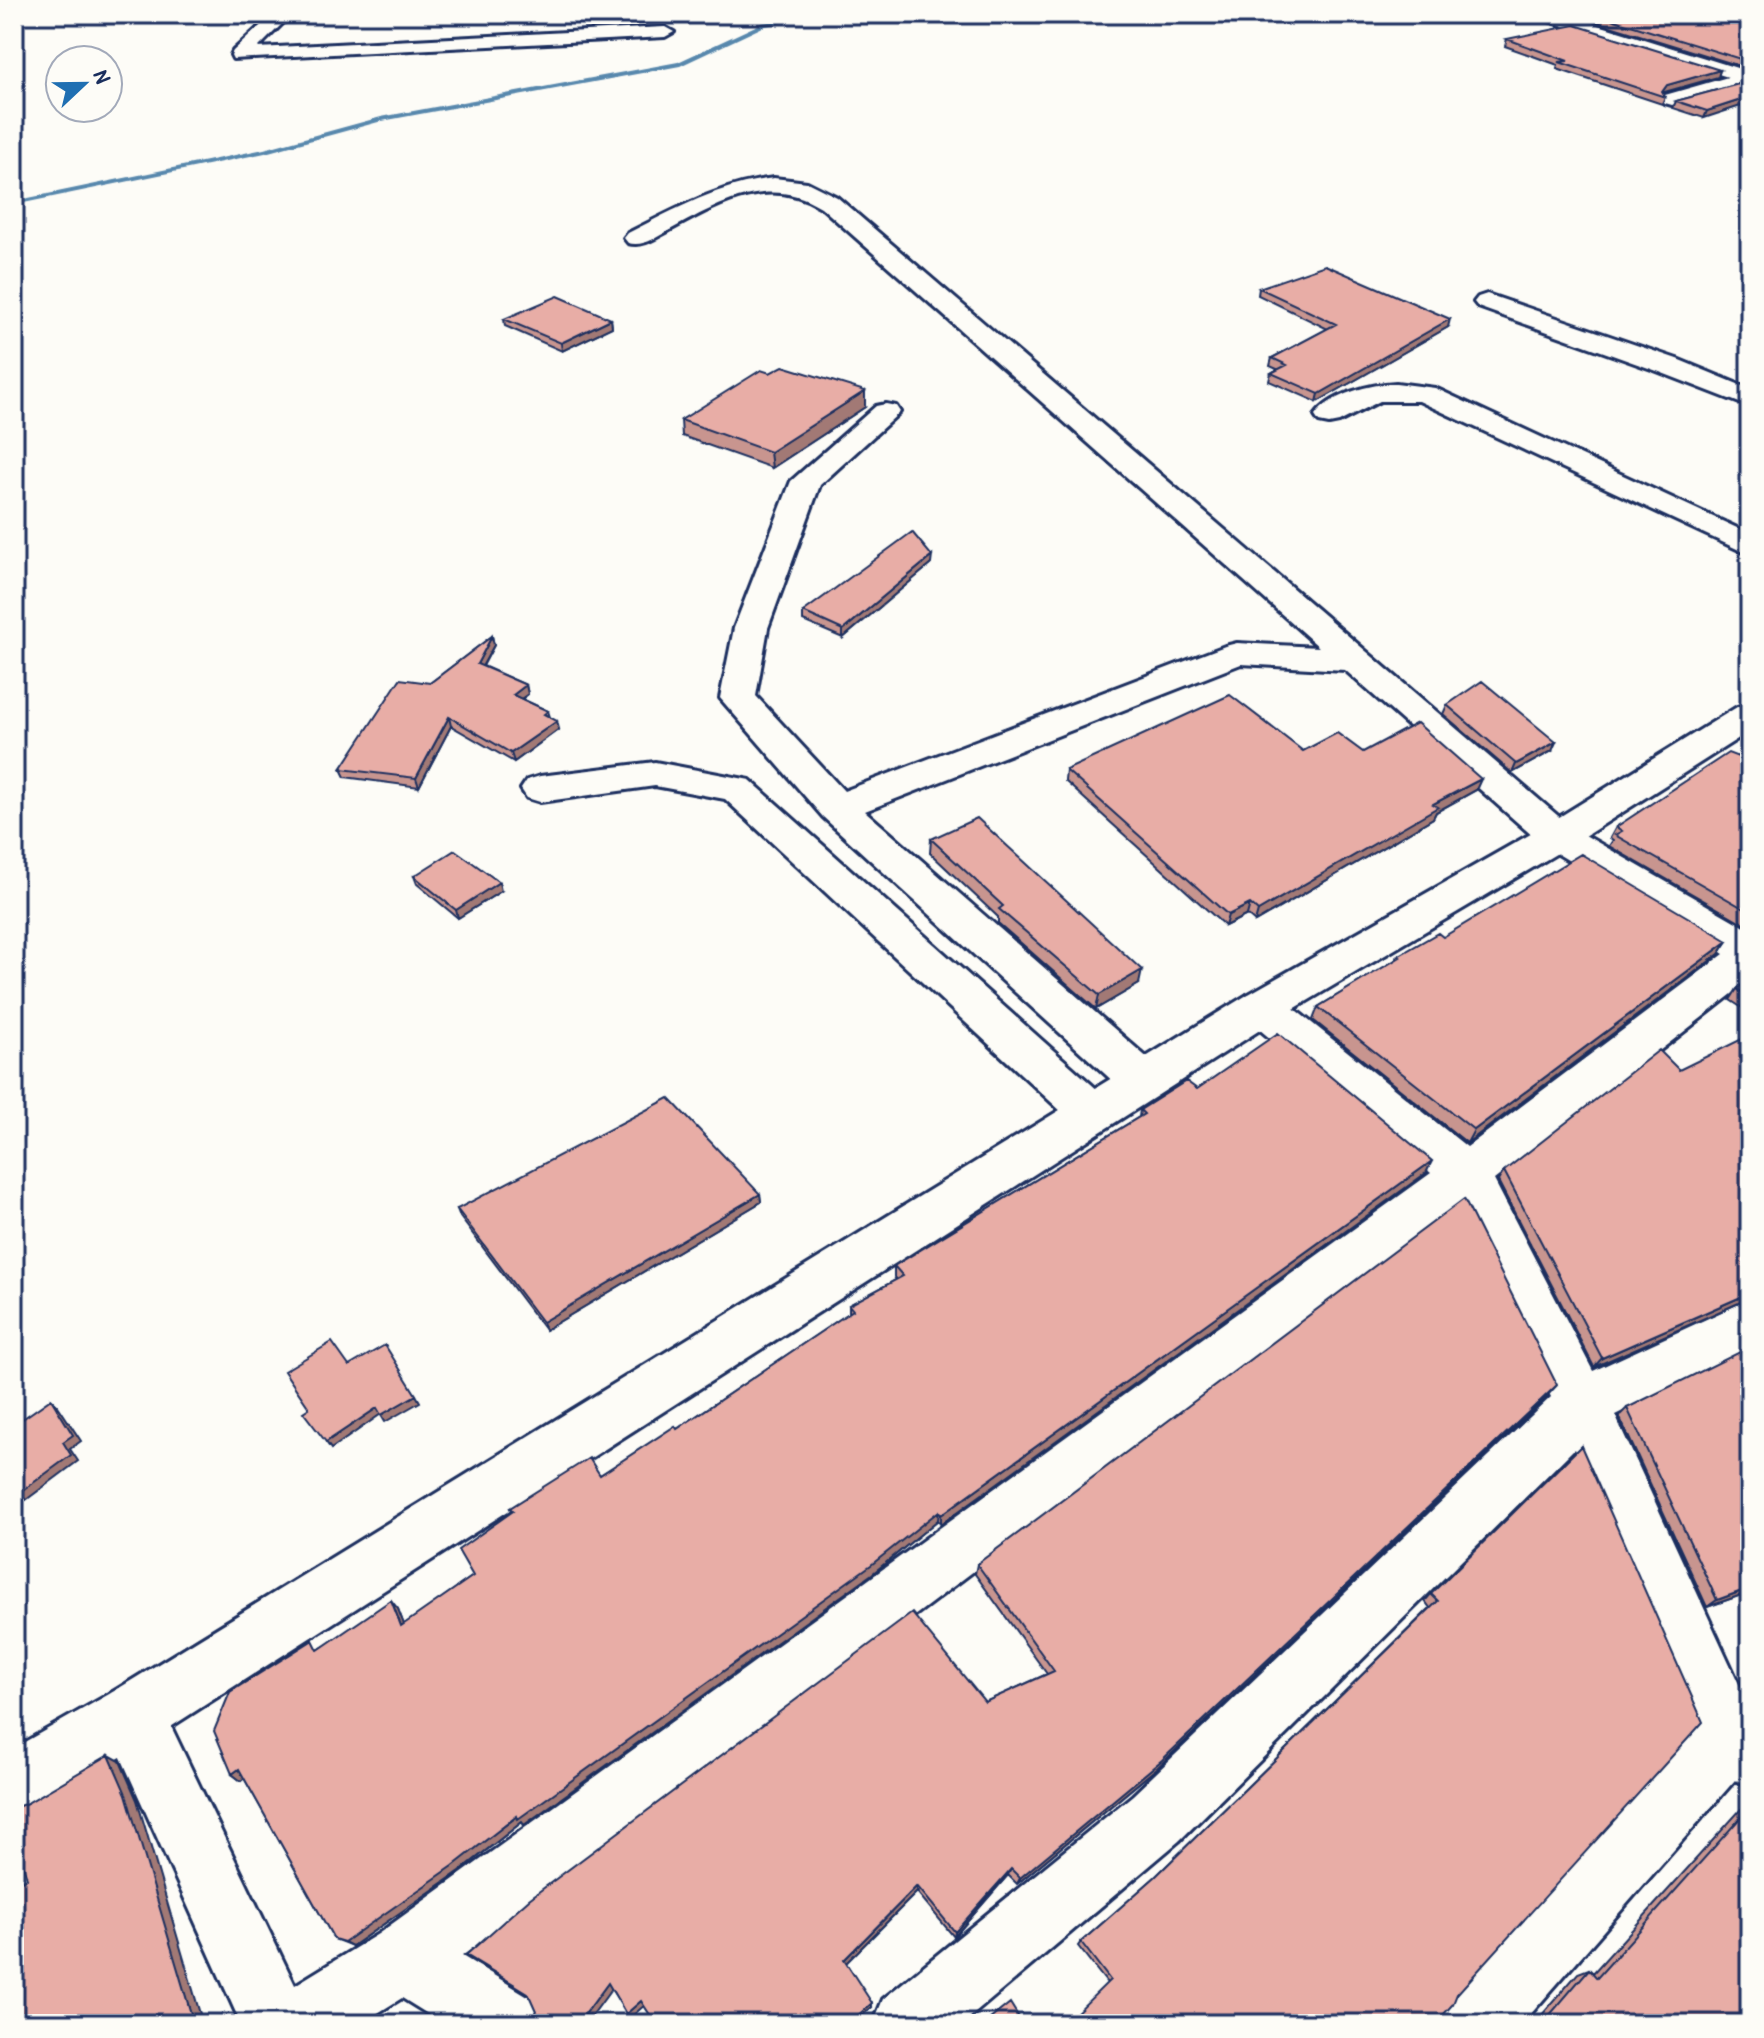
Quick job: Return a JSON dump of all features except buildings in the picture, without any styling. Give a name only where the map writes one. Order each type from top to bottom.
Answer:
[{"type":"street","points":[[283,14],[240,55],[665,32],[651,14]]},
{"type":"street","points":[[1548,15],[1748,78]]},
{"type":"street","points":[[1672,99],[1748,78]]},
{"type":"street","points":[[636,238],[733,191],[774,184],[799,187],[829,202],[1557,836],[1750,950]]},
{"type":"street","points":[[1487,302],[1667,365],[1750,399]]},
{"type":"street","points":[[1329,416],[1364,396],[1393,389],[1425,394],[1750,546]]},
{"type":"street","points":[[886,412],[806,481],[751,628],[738,698],[837,808],[1143,1081]]},
{"type":"street","points":[[1252,570],[1253,631]]},
{"type":"street","points":[[837,808],[1253,631],[1355,660]]},
{"type":"street","points":[[14,1783],[133,1715],[1262,1007],[1557,836],[1750,715]]},
{"type":"street","points":[[540,789],[655,774],[737,789],[1093,1113]]},
{"type":"street","points":[[296,2024],[402,1958],[1466,1174],[1750,957]]},
{"type":"street","points":[[1262,1007],[1466,1174],[1744,1738],[1476,2024]]},
{"type":"street","points":[[908,2024],[1156,1818],[1582,1404],[1750,1322]]},
{"type":"street","points":[[133,1715],[277,2024]]},
{"type":"street","points":[[402,1958],[508,2024]]},
{"type":"waterway","points":[[14,203],[265,151],[381,119],[680,64],[764,24],[831,14]]}]
